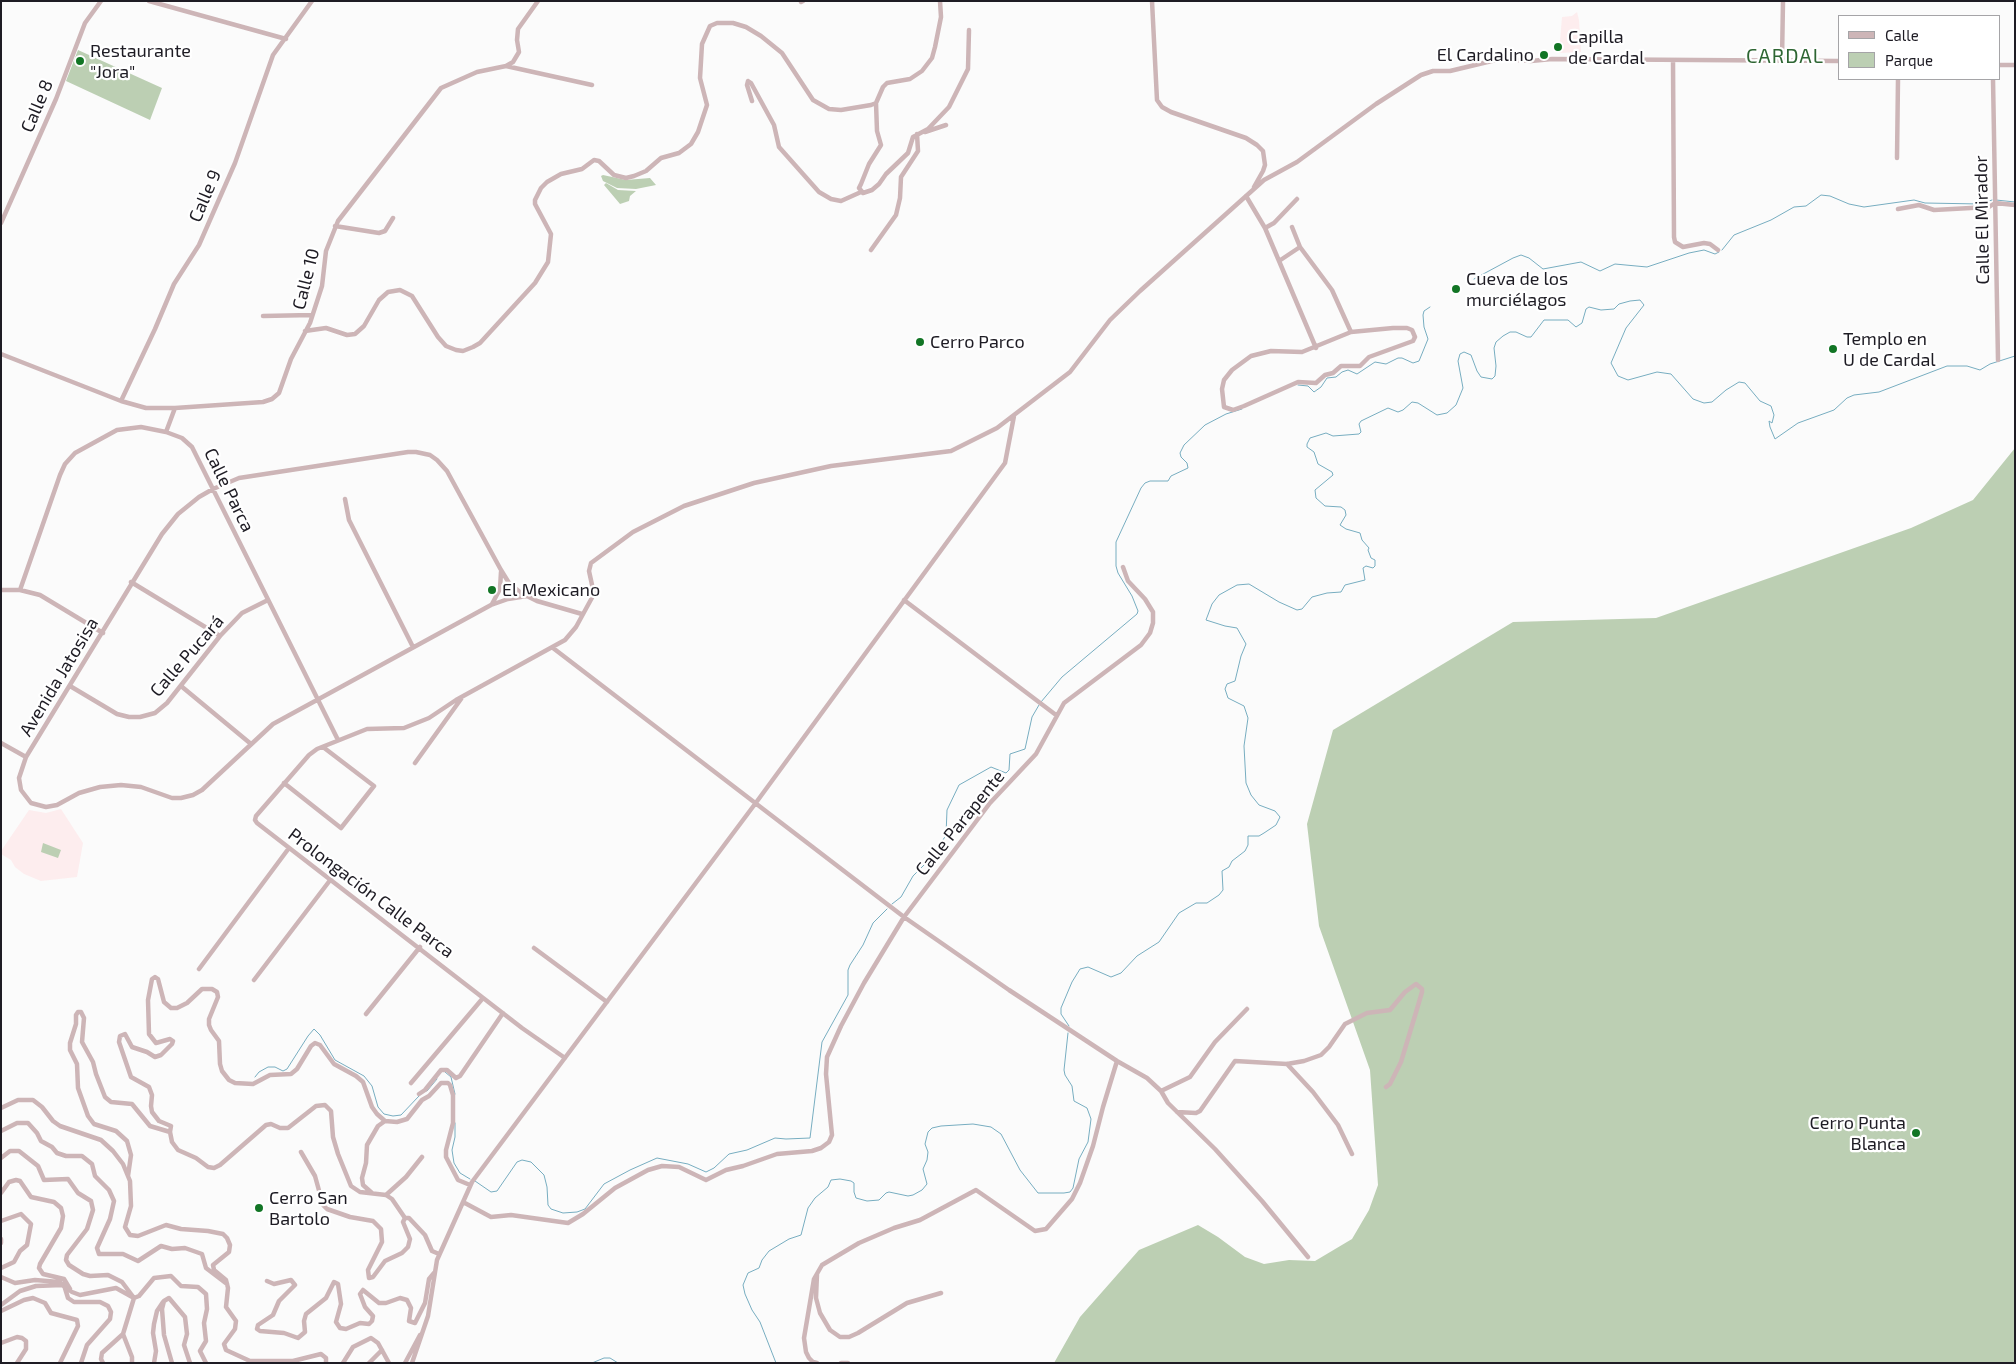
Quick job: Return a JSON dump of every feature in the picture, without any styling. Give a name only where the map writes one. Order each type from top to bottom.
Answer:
[{"type":"street","name":"Calle 8","points":[[1,223],[56,99],[85,23],[101,1]]},
{"type":"street","points":[[149,1],[286,39]]},
{"type":"street","name":"Calle 9","points":[[121,401],[174,284],[199,245],[234,163],[271,61],[312,1]]},
{"type":"street","points":[[506,66],[517,56],[518,29],[538,1]]},
{"type":"street","points":[[861,192],[861,184],[869,164],[880,147],[877,131],[876,103],[883,87],[887,83],[910,79],[922,71],[932,58],[941,17],[940,1]]},
{"type":"street","points":[[1152,1],[1157,100],[1162,107],[1171,112],[1246,138],[1263,151],[1263,171],[1250,192]]},
{"type":"street","points":[[1782,60],[1783,1]]},
{"type":"street","points":[[305,331],[326,328],[347,335],[356,334],[364,326],[379,300],[388,292],[400,290],[412,296],[438,337],[446,346],[463,351],[480,343],[535,282],[548,262],[551,234],[535,204],[541,188],[547,182],[561,174],[582,169],[594,160],[599,161],[614,175],[626,178],[634,176],[646,171],[661,158],[679,153],[691,144],[698,132],[707,105],[700,78],[702,44],[708,28],[717,23],[733,23],[746,27],[761,36],[782,53],[809,94],[819,104],[837,111],[860,108],[876,103]]},
{"type":"street","points":[[924,132],[950,107],[968,69],[969,30]]},
{"type":"street","points":[[412,1363],[424,1330],[439,1254],[470,1185],[755,804],[1005,463],[1014,416],[1070,372],[1110,320],[1140,291],[1271,175],[1297,162],[1403,85],[1428,72],[1450,71],[1500,59],[1531,61],[1552,59],[1838,61]]},
{"type":"street","points":[[1672,60],[1675,242],[1682,247],[1704,243],[1710,244],[1718,250]]},
{"type":"street","points":[[2001,65],[2015,65]]},
{"type":"street","points":[[506,66],[592,85]]},
{"type":"street","name":"Calle 10","points":[[1,354],[121,401],[146,408],[175,408],[272,400],[278,393],[291,359],[312,315],[322,286],[326,251],[335,226],[385,158],[441,88],[477,72],[506,66]]},
{"type":"street","points":[[1897,158],[1898,80]]},
{"type":"street","name":"Calle El Mirador","points":[[1993,80],[1998,360]]},
{"type":"street","points":[[752,101],[747,84],[748,81],[751,83],[774,125],[779,147],[819,192],[831,199],[841,201],[861,192],[866,192],[878,184],[908,153],[912,138],[917,134],[946,125]]},
{"type":"street","points":[[871,250],[896,215],[900,198],[901,177],[918,151],[917,134]]},
{"type":"street","points":[[1246,196],[1265,228],[1316,348]]},
{"type":"street","points":[[1265,228],[1274,223],[1297,199]]},
{"type":"street","points":[[1898,210],[1919,205],[1934,210],[1989,207],[1995,203],[2015,205]]},
{"type":"street","points":[[335,226],[379,233],[385,231],[392,218]]},
{"type":"street","points":[[1292,228],[1300,247],[1328,283],[1351,332]]},
{"type":"street","points":[[1279,261],[1300,247]]},
{"type":"street","points":[[263,316],[312,315]]},
{"type":"street","points":[[1407,328],[1412,330],[1415,337],[1408,344],[1369,357],[1360,366],[1341,366],[1316,383],[1298,382],[1233,410],[1224,407],[1222,389],[1224,380],[1242,362],[1260,353],[1302,352],[1316,348],[1351,332],[1407,328]]},
{"type":"street","points":[[166,432],[175,408]]},
{"type":"street","name":"Prolongación Calle Parca","points":[[565,1058],[483,998],[289,848],[255,820],[256,816],[308,755],[338,740],[373,727],[404,728],[429,718],[553,648],[569,637],[594,594],[589,574],[591,562],[633,532],[684,506],[754,483],[831,466],[951,451],[988,434],[1014,416]]},
{"type":"street","name":"Calle Parca","points":[[20,590],[60,475],[65,464],[75,453],[117,430],[141,427],[166,432],[182,438],[190,445],[213,489],[338,740]]},
{"type":"street","name":"Avenida Jatosisa","points":[[527,596],[508,599],[491,606],[273,724],[202,790],[194,795],[172,798],[141,787],[121,785],[79,792],[57,805],[46,807],[31,803],[21,790],[19,778],[26,757],[103,633],[132,582],[178,514],[199,497],[239,478],[408,452],[430,455],[447,471],[509,583],[527,596],[582,614]]},
{"type":"street","points":[[345,499],[349,520],[413,647]]},
{"type":"street","name":"Calle Parapente","points":[[463,1202],[491,1217],[511,1215],[568,1223],[583,1214],[615,1188],[648,1170],[662,1166],[679,1167],[706,1180],[726,1170],[776,1154],[806,1152],[821,1148],[829,1142],[832,1135],[826,1074],[828,1057],[841,1026],[864,983],[904,917],[990,803],[1036,754],[1056,715],[1070,697],[1137,648],[1150,633],[1153,623],[1153,612],[1128,581],[1123,567]]},
{"type":"street","points":[[491,606],[500,589],[501,570]]},
{"type":"street","points":[[132,582],[220,636]]},
{"type":"street","points":[[1,590],[20,590],[40,596],[103,633]]},
{"type":"street","name":"Calle Pucará","points":[[70,686],[117,714],[140,717],[155,713],[167,703],[220,636],[242,613],[268,600]]},
{"type":"street","points":[[904,600],[1056,715]]},
{"type":"street","points":[[553,648],[904,917],[1009,990],[1117,1061],[1147,1078],[1161,1091],[1168,1103],[1215,1149],[1262,1201],[1308,1257]]},
{"type":"street","points":[[181,686],[251,744]]},
{"type":"street","points":[[415,763],[462,698]]},
{"type":"street","points":[[1,743],[26,757]]},
{"type":"street","points":[[284,783],[341,828],[374,786],[323,747]]},
{"type":"street","points":[[199,969],[289,848]]},
{"type":"street","points":[[254,980],[331,879]]},
{"type":"street","points":[[366,1014],[420,948]]},
{"type":"street","points":[[534,948],[607,1002]]},
{"type":"street","points":[[439,1254],[432,1251],[424,1235],[409,1218],[405,1218],[392,1199],[386,1195],[358,1191],[348,1181],[333,1137],[331,1111],[325,1105],[316,1106],[288,1128],[280,1128],[271,1124],[266,1125],[216,1167],[208,1167],[196,1158],[178,1150],[172,1142],[171,1126],[159,1121],[152,1112],[152,1095],[149,1088],[131,1077],[119,1042],[120,1036],[126,1034],[132,1047],[155,1057],[161,1055],[173,1043],[170,1039],[156,1043],[149,1034],[148,1000],[152,979],[155,977],[158,979],[164,1002],[171,1008],[178,1008],[187,1003],[202,989],[212,989],[216,992],[218,997],[209,1018],[209,1025],[219,1041],[220,1064],[224,1075],[228,1080],[238,1084],[250,1085],[270,1075],[290,1074],[297,1069],[312,1044],[317,1043],[334,1064],[364,1082],[372,1107],[385,1121],[398,1122],[407,1119],[419,1103],[441,1083],[446,1082],[449,1084],[453,1095],[453,1123],[446,1157],[458,1180],[470,1185]]},
{"type":"street","points":[[1177,1112],[1196,1113],[1200,1111],[1235,1061],[1287,1064],[1321,1055],[1329,1048],[1345,1024],[1367,1013],[1390,1010],[1405,992],[1416,984],[1422,989],[1418,1009],[1400,1062],[1390,1084],[1386,1087]]},
{"type":"street","points":[[410,1083],[483,998]]},
{"type":"street","points":[[1161,1091],[1190,1077],[1215,1042],[1247,1009]]},
{"type":"street","points":[[170,1132],[150,1126],[132,1104],[114,1103],[107,1100],[93,1062],[82,1042],[84,1014],[77,1012],[70,1047],[77,1064],[78,1091],[91,1121],[100,1127],[116,1131],[127,1141],[130,1155],[128,1176],[132,1200],[126,1225],[128,1234],[138,1236],[166,1225],[223,1234],[229,1242],[229,1250],[226,1256],[214,1262],[213,1267],[225,1278],[228,1285],[226,1307],[234,1316],[236,1324],[234,1331],[224,1342],[226,1350],[250,1361],[293,1361],[321,1354],[326,1358],[326,1363]]},
{"type":"street","points":[[419,1094],[426,1090],[441,1070],[447,1070],[458,1078],[503,1013]]},
{"type":"street","points":[[817,1363],[809,1358],[804,1338],[814,1279],[822,1266],[859,1243],[894,1228],[920,1220],[976,1190],[1035,1231],[1046,1229],[1072,1198],[1080,1183],[1094,1146],[1117,1061]]},
{"type":"street","points":[[1287,1064],[1313,1092],[1338,1125],[1352,1154]]},
{"type":"street","points":[[1,1108],[22,1099],[36,1102],[60,1126],[105,1143],[120,1159],[128,1176]]},
{"type":"street","points":[[373,1193],[363,1185],[362,1178],[368,1145],[375,1131],[385,1121]]},
{"type":"street","points":[[1,1131],[17,1123],[25,1122],[32,1126],[41,1141],[52,1147],[57,1153],[66,1156],[82,1156],[92,1164],[95,1176],[109,1190],[114,1201],[110,1219],[97,1248],[99,1254],[124,1254],[138,1261],[161,1246],[172,1249],[185,1248],[202,1254],[206,1268],[228,1285]]},
{"type":"street","points":[[1,1158],[10,1151],[19,1151],[38,1166],[44,1180],[68,1179],[78,1193],[89,1199],[93,1205],[93,1213],[87,1229],[67,1255],[66,1262],[83,1274],[90,1276],[101,1274],[115,1276],[134,1298]]},
{"type":"street","points":[[301,1152],[315,1176],[323,1205],[327,1209],[350,1217],[373,1221],[381,1230],[382,1242],[368,1270],[369,1278],[372,1278],[385,1261],[402,1253],[408,1247],[410,1238],[403,1222],[405,1218]]},
{"type":"street","points":[[386,1195],[406,1177],[422,1157]]},
{"type":"street","points":[[1,1193],[11,1181],[18,1180],[31,1197],[54,1202],[61,1208],[63,1216],[61,1228],[39,1268],[43,1274],[64,1279],[70,1290]]},
{"type":"street","points":[[1,1221],[21,1214],[31,1224],[27,1245],[20,1251],[14,1262],[1,1268]]},
{"type":"street","points":[[267,1281],[274,1284],[292,1280],[295,1285],[279,1301],[275,1313],[258,1325],[257,1329],[260,1331],[284,1333],[298,1338],[305,1332],[304,1321],[306,1314],[326,1298],[334,1282],[338,1284],[341,1304],[336,1322],[340,1328],[346,1329],[360,1323],[369,1324],[372,1322],[373,1316],[364,1307],[360,1294],[363,1290],[379,1303],[386,1303],[400,1298],[407,1300],[412,1308],[409,1321],[415,1323],[425,1303],[429,1279],[434,1273]]},
{"type":"street","points":[[817,1273],[816,1298],[820,1313],[830,1330],[840,1338],[850,1337],[858,1333],[907,1303],[941,1293]]},
{"type":"street","points":[[103,1363],[102,1353],[123,1334],[134,1298],[139,1296],[150,1280],[158,1276],[169,1276],[174,1278],[181,1286],[202,1288],[207,1300],[204,1323],[206,1341],[200,1351],[206,1363]]},
{"type":"street","points":[[1,1277],[15,1283],[50,1281],[64,1285],[70,1290],[83,1295],[116,1288],[134,1298]]},
{"type":"street","points":[[1,1305],[28,1288],[64,1285]]},
{"type":"street","points":[[64,1285],[68,1298],[74,1302],[102,1302],[112,1312],[109,1322],[88,1345],[81,1363]]},
{"type":"street","points":[[1,1311],[24,1300],[33,1298],[45,1303],[51,1313],[77,1320],[78,1326],[60,1363]]},
{"type":"street","points":[[154,1363],[156,1351],[153,1333],[154,1324],[157,1311],[168,1298],[185,1315],[187,1334],[184,1345],[190,1363]]},
{"type":"street","points":[[164,1301],[164,1334],[172,1363]]},
{"type":"street","points":[[405,1363],[424,1330]]},
{"type":"street","points":[[123,1334],[133,1359],[132,1363]]},
{"type":"street","points":[[1,1343],[17,1338],[22,1338],[26,1341],[26,1349],[17,1363]]},
{"type":"street","points":[[343,1363],[351,1349],[367,1339],[375,1339],[389,1363]]},
{"type":"street","points":[[369,1363],[382,1350]]},
{"type":"street","points":[[840,1363],[848,1363]]},
{"type":"shaded area","points":[[1577,12],[1581,52],[1559,53],[1562,17],[1572,16]]},
{"type":"shaded area","points":[[61,809],[83,843],[77,877],[41,881],[24,874],[15,867],[11,860],[1,854],[1,851],[29,810],[46,813]]},
{"type":"green space","points":[[78,50],[162,88],[150,120],[66,81]]},
{"type":"green space","points":[[601,176],[626,180],[650,178],[656,185],[636,189],[617,188],[603,181]]},
{"type":"green space","points":[[606,183],[618,190],[636,191],[630,196],[629,201],[620,204],[604,185]]},
{"type":"green space","points":[[2015,448],[2015,1363],[1054,1363],[1080,1317],[1139,1250],[1198,1225],[1245,1257],[1264,1264],[1289,1260],[1315,1261],[1352,1239],[1369,1210],[1378,1185],[1370,1070],[1319,926],[1307,824],[1333,730],[1513,622],[1656,618],[1911,528],[1973,500]]},
{"type":"green space","points":[[43,843],[61,850],[58,858],[41,852]]},
{"type":"waterway","points":[[1722,250],[1734,235],[1771,220],[1794,207],[1806,206],[1821,195],[1864,207],[1914,200],[1925,203],[1980,204],[1992,200]]},
{"type":"waterway","points":[[1996,200],[2015,202]]},
{"type":"waterway","points":[[1474,279],[1521,255],[1529,258],[1543,269],[1581,262],[1600,271],[1615,264],[1647,267],[1689,253],[1704,250],[1715,254],[1719,252]]},
{"type":"waterway","points":[[1069,1026],[1061,1014],[1061,1008],[1080,969],[1088,967],[1111,977],[1121,973],[1137,956],[1159,942],[1179,913],[1196,903],[1207,903],[1219,895],[1223,890],[1222,871],[1229,867],[1232,861],[1245,851],[1248,845],[1248,836],[1259,836],[1276,825],[1280,817],[1275,811],[1259,805],[1251,795],[1246,783],[1244,746],[1248,718],[1244,706],[1228,698],[1225,689],[1227,684],[1235,681],[1246,644],[1237,628],[1206,620],[1212,604],[1219,595],[1237,585],[1249,584],[1279,602],[1297,610],[1302,609],[1312,597],[1341,592],[1345,585],[1365,580],[1363,568],[1366,566],[1373,568],[1375,566],[1375,560],[1371,558],[1369,548],[1362,540],[1360,533],[1340,525],[1346,515],[1345,510],[1341,507],[1325,506],[1316,498],[1315,490],[1333,475],[1332,472],[1318,464],[1314,452],[1307,447],[1310,438],[1326,433],[1333,436],[1359,434],[1361,432],[1359,424],[1361,421],[1388,408],[1398,412],[1412,402],[1418,403],[1437,415],[1447,413],[1456,405],[1463,388],[1458,361],[1460,354],[1464,352],[1471,355],[1481,377],[1492,379],[1495,376],[1494,348],[1496,342],[1510,332],[1531,337],[1544,320],[1568,320],[1576,327],[1582,323],[1586,309],[1589,307],[1601,310],[1614,309],[1619,304],[1630,301],[1640,300],[1644,305],[1626,328],[1611,363],[1618,376],[1628,380],[1657,372],[1671,374],[1693,399],[1704,403],[1712,402],[1739,382],[1745,383],[1760,401],[1771,406],[1774,415],[1772,423],[1769,421],[1775,439],[1798,423],[1834,410],[1847,398],[1854,395],[1879,392],[1947,366],[1967,366],[1980,370],[1990,364],[2015,356]]},
{"type":"waterway","points":[[1298,385],[1308,386],[1314,392],[1321,387],[1327,378],[1336,377],[1348,370],[1357,374],[1375,362],[1386,364],[1398,358],[1413,363],[1419,361],[1428,339],[1423,315],[1424,311],[1430,307]]},
{"type":"waterway","points":[[1041,702],[1062,677],[1137,614],[1138,611],[1132,596],[1118,573],[1116,566],[1116,542],[1141,488],[1150,481],[1168,481],[1171,476],[1188,468],[1180,453],[1184,445],[1205,425],[1226,414],[1242,409]]},
{"type":"waterway","points":[[892,904],[901,897],[913,876],[933,856],[946,835],[947,810],[959,785],[991,767],[1006,773],[1009,770],[1010,754],[1025,749],[1032,717],[1039,705]]},
{"type":"waterway","points":[[475,1181],[491,1192],[497,1191],[517,1162],[522,1160],[531,1162],[544,1175],[548,1205],[551,1209],[563,1213],[577,1212],[585,1209],[604,1184],[657,1158],[688,1164],[706,1172],[714,1168],[729,1154],[747,1150],[775,1138],[810,1138],[822,1042],[848,995],[848,970],[850,965],[863,945],[873,923],[887,909]]},
{"type":"waterway","points":[[255,1077],[259,1072],[268,1067],[275,1067],[283,1071],[287,1069],[314,1029],[320,1035],[335,1060],[364,1076],[372,1086],[378,1107],[384,1114],[401,1115],[419,1096]]},
{"type":"waterway","points":[[776,1363],[760,1322],[745,1294],[743,1285],[748,1273],[759,1268],[769,1251],[789,1239],[801,1235],[808,1208],[815,1198],[828,1187],[831,1180],[851,1181],[854,1183],[856,1198],[867,1201],[879,1200],[889,1192],[908,1196],[913,1195],[922,1190],[927,1184],[923,1169],[927,1160],[928,1152],[925,1144],[928,1132],[932,1128],[941,1126],[973,1124],[991,1127],[1001,1134],[1020,1170],[1038,1193],[1070,1192],[1073,1188],[1079,1159],[1088,1142],[1091,1119],[1087,1108],[1074,1101],[1072,1086],[1065,1075],[1068,1033]]},
{"type":"waterway","points":[[445,1072],[451,1077],[455,1094]]},
{"type":"waterway","points":[[427,1091],[437,1079]]},
{"type":"waterway","points":[[455,1123],[455,1137],[452,1150],[454,1163],[460,1173],[470,1179]]},
{"type":"waterway","points":[[592,1363],[604,1358],[610,1358],[618,1363]]},
{"type":"place","name":"Capilla de Cardal","points":[[1558,47]]},
{"type":"place","name":"El Cardalino","points":[[1544,55]]},
{"type":"place","name":"Restaurante \"Jora\"","points":[[80,61]]},
{"type":"place","name":"Cueva de los murciélagos","points":[[1456,289]]},
{"type":"place","name":"Cerro Parco","points":[[920,342]]},
{"type":"place","name":"Templo en U de Cardal","points":[[1833,349]]},
{"type":"place","name":"El Mexicano","points":[[492,590]]},
{"type":"place","name":"Cerro Punta Blanca","points":[[1916,1133]]},
{"type":"place","name":"Cerro San Bartolo","points":[[259,1208]]},
{"type":"district","name":"CARDAL","points":[[1785,56]]}]
